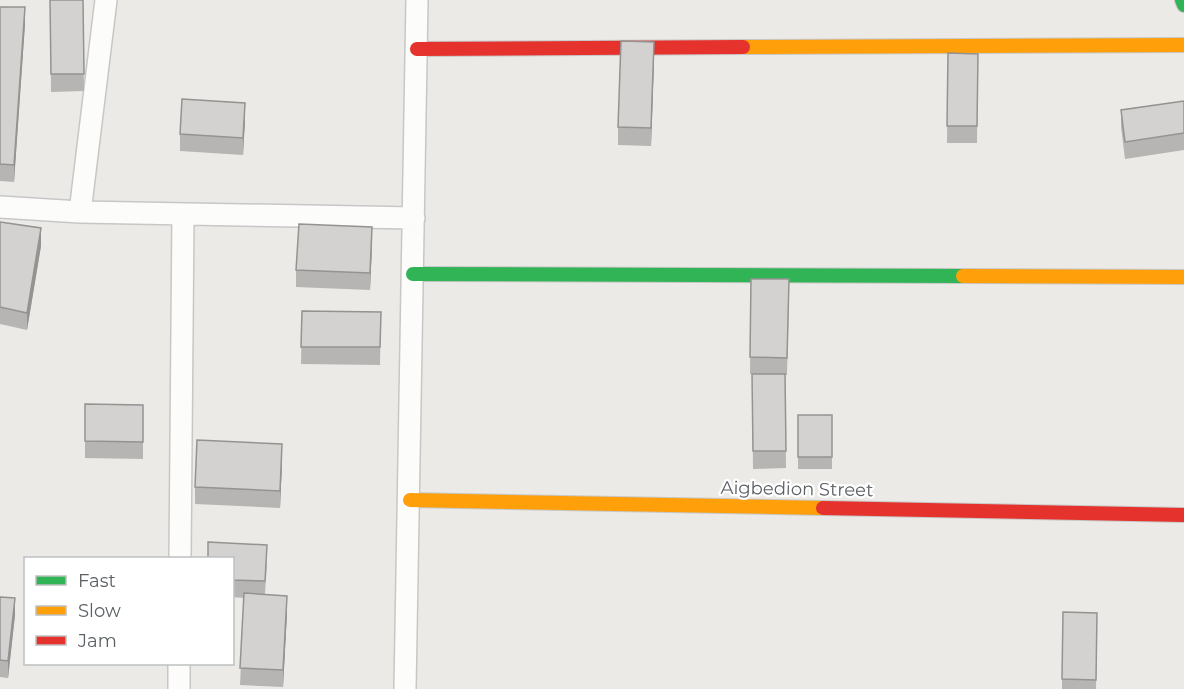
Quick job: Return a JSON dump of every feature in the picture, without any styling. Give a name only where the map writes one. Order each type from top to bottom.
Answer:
[{"type":"street","points":[[80,212],[106,0]]},
{"type":"street","points":[[405,689],[410,500],[416,0]]},
{"type":"street","points":[[1182,0],[1184,5]]},
{"type":"street","points":[[417,49],[1184,45]]},
{"type":"street","points":[[0,207],[80,212],[414,218]]},
{"type":"street","points":[[180,557],[183,214]]},
{"type":"street","points":[[413,274],[1184,277]]},
{"type":"street","name":"Aigbedion Street","points":[[410,500],[1184,515]]},
{"type":"street","points":[[179,665],[179,689]]},
{"type":"building","points":[[50,0],[83,0],[84,74],[51,74]]},
{"type":"building","points":[[0,7],[25,7],[14,165],[0,164]]},
{"type":"building","points":[[621,41],[654,42],[651,128],[618,127]]},
{"type":"building","points":[[948,53],[978,54],[977,126],[947,126]]},
{"type":"building","points":[[182,99],[245,103],[243,138],[180,134]]},
{"type":"building","points":[[1184,101],[1184,133],[1125,142],[1121,110]]},
{"type":"building","points":[[0,222],[41,228],[27,313],[0,307]]},
{"type":"building","points":[[299,224],[372,227],[370,273],[296,270]]},
{"type":"building","points":[[751,279],[789,279],[787,358],[750,357]]},
{"type":"building","points":[[302,311],[381,312],[380,347],[301,347]]},
{"type":"building","points":[[752,374],[785,374],[786,451],[753,451]]},
{"type":"building","points":[[85,404],[143,405],[143,442],[85,441]]},
{"type":"building","points":[[798,415],[832,415],[832,457],[798,457]]},
{"type":"building","points":[[197,440],[282,444],[280,491],[195,487]]},
{"type":"building","points":[[208,542],[267,545],[265,581],[234,580],[234,557],[208,557]]},
{"type":"building","points":[[244,593],[287,596],[283,670],[240,668]]},
{"type":"building","points":[[0,597],[15,598],[8,661],[0,660]]},
{"type":"building","points":[[1063,612],[1097,613],[1096,680],[1062,679]]},
{"type":"traffic: fast","points":[[1182,0],[1184,5]]},
{"type":"traffic: fast","points":[[413,274],[963,276]]},
{"type":"traffic: slow","points":[[743,47],[1184,45]]},
{"type":"traffic: slow","points":[[963,276],[1184,277]]},
{"type":"traffic: slow","points":[[410,500],[823,508]]},
{"type":"traffic: jam","points":[[417,49],[743,47]]},
{"type":"traffic: jam","points":[[823,508],[1184,515]]}]
